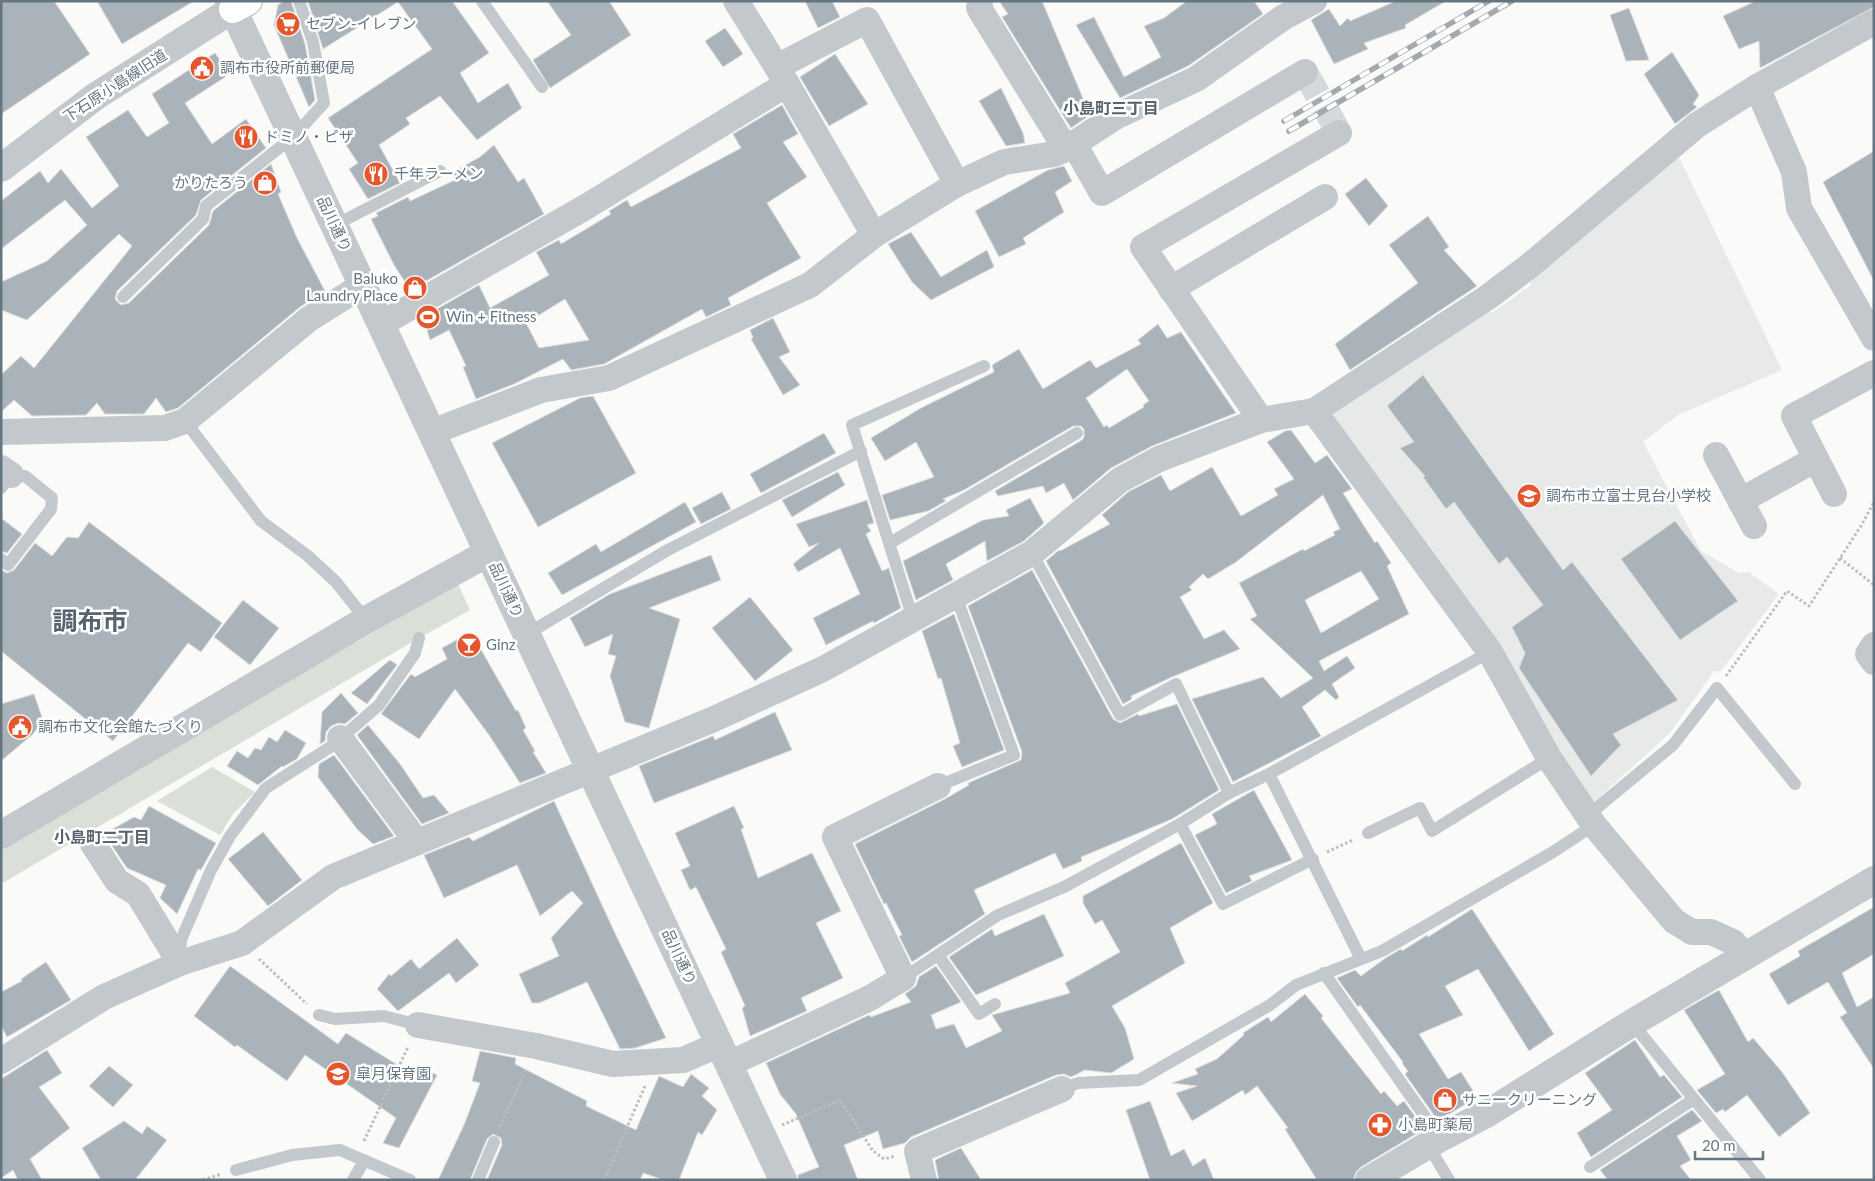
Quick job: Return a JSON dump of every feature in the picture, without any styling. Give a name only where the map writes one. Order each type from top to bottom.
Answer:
[{"type":"street","points":[[736,1],[782,76],[874,235]]},
{"type":"street","points":[[980,1],[979,8],[1102,193],[1305,72]]},
{"type":"street","points":[[432,432],[541,390],[610,378],[810,285],[874,235],[957,184],[1004,162],[1054,154],[1070,146],[1115,117],[1196,79],[1278,9],[1314,1]]},
{"type":"street","name":"品川通り","points":[[237,4],[293,137],[783,1180]]},
{"type":"street","name":"下石原小島線旧道","points":[[1,168],[96,96],[237,4]]},
{"type":"street","points":[[381,324],[584,208],[867,20],[957,184]]},
{"type":"street","points":[[1,1061],[104,997],[180,963],[242,944],[333,877],[714,719],[804,677],[914,619],[1032,553],[1120,480],[1159,459],[1261,420],[1314,412],[1488,297],[1528,267],[1697,125],[1757,87],[1874,22]]},
{"type":"street","points":[[1757,87],[1794,172],[1800,208],[1874,338]]},
{"type":"street","points":[[1261,420],[1143,247],[1339,133]]},
{"type":"street","points":[[1171,289],[1325,197]]},
{"type":"street","points":[[1,432],[165,428],[185,421],[309,320],[363,285]]},
{"type":"street","points":[[1834,494],[1794,416],[1874,373]]},
{"type":"street","points":[[1314,412],[1490,652],[1549,758],[1590,820],[1674,921],[1692,932],[1710,932],[1733,942],[1745,956]]},
{"type":"street","points":[[1716,455],[1754,526]]},
{"type":"street","points":[[1740,501],[1816,459]]},
{"type":"street","points":[[1,835],[366,620],[488,552]]},
{"type":"street","points":[[1874,645],[1868,654],[1874,662]]},
{"type":"street","points":[[340,738],[417,842]]},
{"type":"street","points":[[418,1025],[536,1046],[613,1064],[655,1062],[724,1054],[870,998],[903,978],[835,837],[938,786]]},
{"type":"street","points":[[93,844],[117,881],[138,894],[180,963]]},
{"type":"street","points":[[1369,1180],[1434,1141],[1488,1113],[1632,1023],[1874,880]]},
{"type":"street","points":[[924,1180],[917,1151],[1062,1089]]},
{"type":"lane","points":[[123,297],[202,219],[206,206],[293,137],[324,103],[313,42],[299,1]]},
{"type":"lane","points":[[482,1],[542,87]]},
{"type":"lane","points":[[335,225],[440,171]]},
{"type":"lane","points":[[914,619],[852,425],[984,366]]},
{"type":"lane","points":[[185,421],[261,521],[308,556],[336,582],[366,620]]},
{"type":"lane","points":[[890,543],[1077,433]]},
{"type":"lane","points":[[526,634],[666,551],[861,451]]},
{"type":"lane","points":[[1,559],[8,565],[51,509],[52,498],[25,476],[4,477]]},
{"type":"lane","points":[[1032,553],[1120,715],[1176,684],[1229,793]]},
{"type":"lane","points":[[938,786],[1014,755],[956,596]]},
{"type":"lane","points":[[180,963],[181,940],[212,870],[230,836],[266,788],[340,738],[379,705],[415,653],[419,638]]},
{"type":"lane","points":[[903,978],[998,915],[1064,887],[1180,824],[1229,793],[1269,774],[1490,652]]},
{"type":"lane","points":[[1062,1089],[1078,1083],[1140,1080],[1270,1005],[1296,985],[1382,951],[1553,852],[1673,745],[1717,688],[1795,784]]},
{"type":"lane","points":[[1368,833],[1420,808],[1432,831],[1549,758]]},
{"type":"lane","points":[[1269,774],[1313,859],[1361,959]]},
{"type":"lane","points":[[1180,824],[1223,904],[1313,859]]},
{"type":"lane","points":[[938,955],[979,1014],[995,1004]]},
{"type":"lane","points":[[1324,974],[1434,1141],[1448,1180]]},
{"type":"lane","points":[[318,1015],[335,1018],[384,1016],[418,1025]]},
{"type":"lane","points":[[1632,1023],[1760,1180]]},
{"type":"lane","points":[[1590,1167],[1694,1099]]},
{"type":"lane","points":[[478,1180],[494,1142]]},
{"type":"lane","points":[[236,1170],[292,1154],[340,1150],[410,1180]]},
{"type":"lane","points":[[353,1180],[360,1159]]},
{"type":"path","points":[[1717,688],[1787,592],[1809,606],[1862,526],[1874,502]]},
{"type":"path","points":[[1840,558],[1874,585]]},
{"type":"path","points":[[1313,859],[1368,833]]},
{"type":"path","points":[[242,944],[318,1015]]},
{"type":"path","points":[[360,1159],[418,1025]]},
{"type":"path","points":[[494,1142],[536,1046]]},
{"type":"path","points":[[604,1180],[655,1062]]},
{"type":"path","points":[[781,1125],[840,1100],[872,1151],[884,1159],[917,1151]]},
{"type":"shaded area","name":"調布市立富士見台小学校","points":[[1677,153],[1782,370],[1678,415],[1643,442],[1701,551],[1739,573],[1749,572],[1779,594],[1721,671],[1714,671],[1670,733],[1595,801],[1588,802],[1331,421],[1337,405],[1478,309],[1493,312],[1530,286],[1533,272]]},
{"type":"shaded area","points":[[458,584],[470,610],[419,638],[1,884],[1,845]]},
{"type":"shaded area","points":[[212,767],[255,792],[233,814],[220,835],[157,801]]},
{"type":"building","points":[[1,1],[54,1],[90,54],[1,114]]},
{"type":"building","points":[[97,1],[194,1],[122,44]]},
{"type":"building","points":[[284,1],[291,1],[305,44],[315,100],[309,107],[274,25],[278,5]]},
{"type":"building","points":[[308,1],[452,1],[489,53],[460,73],[478,103],[508,83],[522,108],[477,140],[440,96],[406,118],[410,124],[379,145],[400,183],[368,199],[349,169],[358,163],[328,118],[432,49],[398,2],[323,49]]},
{"type":"building","points":[[547,1],[609,1],[631,35],[550,88],[533,60],[571,35]]},
{"type":"building","points":[[805,1],[832,1],[840,17],[818,28]]},
{"type":"building","points":[[999,1],[1042,1],[1090,115],[1071,128],[1002,17],[1008,14]]},
{"type":"building","points":[[1187,1],[1254,1],[1263,14],[1188,66],[1120,98],[1076,25],[1094,17],[1124,77],[1161,57],[1144,26],[1164,18]]},
{"type":"building","points":[[1396,1],[1446,1],[1405,25],[1406,28],[1364,43],[1368,49],[1334,64],[1311,20],[1329,9],[1340,26],[1348,18],[1350,21]]},
{"type":"building","points":[[1756,1],[1874,1],[1874,7],[1760,68],[1759,41],[1739,49],[1723,16]]},
{"type":"building","points":[[1629,8],[1649,60],[1626,61],[1610,15]]},
{"type":"building","points":[[725,28],[743,54],[723,67],[705,41]]},
{"type":"building","points":[[1672,52],[1699,95],[1693,104],[1697,107],[1675,124],[1644,74]]},
{"type":"building","points":[[215,53],[230,74],[185,103],[212,144],[246,119],[266,148],[201,200],[196,215],[117,291],[115,299],[121,305],[129,303],[209,225],[213,211],[271,164],[281,192],[278,194],[297,238],[325,291],[300,307],[178,408],[166,412],[156,398],[144,414],[105,414],[97,403],[86,415],[32,416],[14,400],[1,412],[1,375],[21,356],[34,368],[132,246],[119,234],[27,320],[1,310],[1,282],[47,261],[87,225],[65,200],[1,249],[1,201],[40,171],[48,183],[61,169],[92,208],[119,186],[86,137],[128,110],[147,137],[169,123],[152,94]]},
{"type":"building","points":[[835,54],[868,104],[829,126],[800,77]]},
{"type":"building","points":[[1001,88],[1023,133],[1025,143],[1006,146],[979,101]]},
{"type":"building","points":[[782,105],[798,134],[783,142],[807,177],[767,203],[801,258],[728,298],[731,305],[706,317],[702,309],[604,364],[571,370],[563,359],[514,384],[476,399],[463,367],[466,366],[449,330],[430,340],[423,317],[479,285],[490,308],[549,275],[536,252],[559,240],[561,244],[611,214],[609,211],[627,200],[631,207],[741,148],[733,134]],"holes":[[[565,299],[589,340],[539,348],[526,323]]]},
{"type":"building","points":[[494,145],[518,182],[524,178],[544,214],[410,290],[394,265],[371,219],[378,216],[376,213],[408,197],[410,201],[455,180],[451,173],[480,157]]},
{"type":"building","points":[[1874,151],[1874,281],[1823,182]]},
{"type":"building","points":[[1064,166],[1072,181],[1055,192],[1064,212],[1023,238],[1026,244],[999,257],[975,211],[1048,170]]},
{"type":"building","points":[[1366,178],[1388,206],[1369,226],[1345,194]]},
{"type":"building","points":[[1428,216],[1449,247],[1444,250],[1477,286],[1350,370],[1335,344],[1418,283],[1389,245]]},
{"type":"building","points":[[911,232],[941,277],[987,250],[994,267],[931,300],[912,282],[888,244]]},
{"type":"building","points":[[773,318],[790,352],[779,357],[800,385],[783,395],[751,339],[753,338],[750,330]]},
{"type":"building","points":[[1158,324],[1167,338],[1181,332],[1236,413],[1152,446],[1111,468],[1073,500],[1064,483],[1046,493],[1043,486],[998,496],[995,491],[1082,440],[1084,429],[1081,426],[1073,426],[964,490],[943,499],[946,501],[928,511],[890,520],[882,495],[934,477],[916,442],[885,461],[871,438],[921,408],[994,372],[992,365],[1019,349],[1043,389],[1090,360],[1096,368],[1141,344],[1138,340]],"holes":[[[1127,369],[1149,401],[1143,405],[1144,407],[1109,428],[1107,425],[1104,427],[1086,398]]]},
{"type":"building","points":[[1423,375],[1563,570],[1572,562],[1678,700],[1613,734],[1621,745],[1591,776],[1519,668],[1525,653],[1512,627],[1543,605],[1507,557],[1499,564],[1454,502],[1446,509],[1423,477],[1425,476],[1400,448],[1414,442],[1387,406]]},
{"type":"building","points":[[593,396],[636,473],[538,527],[492,443],[580,398]]},
{"type":"building","points":[[1291,430],[1315,463],[1327,455],[1352,489],[1343,493],[1375,543],[1377,541],[1391,563],[1387,566],[1409,614],[1319,661],[1324,671],[1347,656],[1355,668],[1332,684],[1339,697],[1336,700],[1325,690],[1302,707],[1321,736],[1233,782],[1192,699],[1263,677],[1281,698],[1313,678],[1250,619],[1257,616],[1239,583],[1303,549],[1304,551],[1335,535],[1333,532],[1340,529],[1323,495],[1236,562],[1208,579],[1203,574],[1189,587],[1192,590],[1180,597],[1204,639],[1224,630],[1240,649],[1131,696],[1132,699],[1123,704],[1046,561],[1059,550],[1110,524],[1102,515],[1128,492],[1161,475],[1170,491],[1212,467],[1241,516],[1278,495],[1274,489],[1294,479],[1267,442],[1285,431]],"holes":[[[1361,571],[1379,599],[1321,633],[1305,600]]]},
{"type":"building","points":[[824,433],[836,453],[761,493],[750,474]]},
{"type":"building","points":[[838,472],[845,485],[792,517],[782,500]]},
{"type":"building","points":[[722,492],[731,509],[701,524],[692,508]]},
{"type":"building","points":[[1030,498],[1044,523],[1024,541],[987,561],[985,541],[946,564],[953,580],[916,600],[903,561],[983,520],[1009,516],[1006,510]]},
{"type":"building","points":[[867,500],[874,523],[867,525],[871,531],[866,534],[882,571],[889,568],[901,608],[874,623],[873,621],[826,645],[813,618],[860,594],[840,548],[798,572],[793,564],[819,543],[809,547],[796,524]]},
{"type":"building","points":[[685,502],[696,522],[562,595],[548,573],[596,544],[601,552]]},
{"type":"building","points":[[1,518],[22,534],[7,553],[1,551]]},
{"type":"building","points":[[1675,521],[1738,601],[1680,640],[1621,559]]},
{"type":"building","points":[[89,522],[222,623],[201,652],[188,643],[113,741],[1,651],[1,570],[7,573],[14,570],[35,543],[52,556],[67,537],[78,538]]},
{"type":"building","points":[[711,555],[721,580],[649,608],[680,619],[649,728],[625,722],[610,676],[616,656],[608,654],[613,634],[585,647],[570,618],[610,594]]},
{"type":"building","points":[[1032,570],[1113,719],[1120,723],[1138,714],[1139,716],[1177,704],[1219,790],[1172,819],[1081,857],[1082,861],[1063,869],[1055,853],[974,890],[985,914],[912,962],[899,936],[902,935],[886,903],[884,904],[855,844],[945,799],[969,785],[968,783],[1021,760],[1022,752],[968,606]]},
{"type":"building","points":[[750,597],[793,650],[755,681],[712,628]]},
{"type":"building","points":[[243,600],[279,628],[250,665],[214,637]]},
{"type":"building","points":[[954,614],[1004,750],[962,767],[953,746],[960,743],[941,678],[938,679],[922,631]]},
{"type":"building","points":[[471,632],[516,711],[518,710],[526,728],[523,730],[535,751],[533,752],[546,773],[520,783],[489,735],[455,689],[419,739],[381,714],[411,674],[415,677],[447,659],[442,648]]},
{"type":"building","points":[[390,660],[397,665],[367,704],[351,693]]},
{"type":"building","points":[[341,693],[358,713],[345,724],[338,723],[331,726],[326,732],[325,741],[320,744],[322,712]]},
{"type":"building","name":"調布市文化会館たづくり","points":[[34,694],[43,720],[33,734],[1,761],[1,704]]},
{"type":"building","points":[[775,712],[792,750],[654,803],[639,766],[713,736],[715,740]]},
{"type":"building","points":[[368,725],[400,764],[423,798],[434,795],[449,813],[422,824],[357,735]]},
{"type":"building","points":[[285,730],[306,743],[297,759],[282,766],[258,785],[227,766],[237,751],[248,758],[255,748],[261,750],[269,737],[277,742]]},
{"type":"building","points":[[334,755],[394,836],[373,844],[357,829],[318,777],[319,764]]},
{"type":"building","points":[[1254,790],[1292,860],[1249,876],[1252,881],[1226,893],[1195,835],[1217,824],[1212,814]]},
{"type":"building","points":[[554,801],[666,1038],[635,1048],[620,1049],[587,982],[539,1003],[532,1003],[519,974],[559,956],[551,938],[583,903],[572,891],[540,916],[517,865],[444,898],[424,855],[469,837],[473,841]]},
{"type":"building","points":[[149,806],[216,843],[201,870],[198,869],[177,914],[160,898],[166,885],[127,868],[104,834],[134,817],[141,820]]},
{"type":"building","points":[[734,806],[744,828],[741,829],[758,878],[812,853],[841,911],[816,923],[843,978],[801,998],[807,1011],[750,1036],[742,1008],[745,1006],[721,952],[726,949],[696,887],[690,890],[681,870],[690,866],[675,833]]},
{"type":"building","points":[[263,832],[302,880],[268,906],[228,859]]},
{"type":"building","points":[[1181,843],[1213,903],[1170,928],[1185,963],[1112,1006],[1125,1028],[1134,1059],[1111,1073],[1085,1070],[1071,1077],[1064,1074],[1056,1075],[911,1137],[905,1143],[883,1149],[878,1131],[844,1145],[858,1180],[798,1180],[798,1175],[819,1167],[796,1114],[780,1094],[766,1063],[869,1015],[871,1017],[911,1002],[905,994],[916,986],[919,977],[936,966],[961,1002],[931,1015],[936,1029],[954,1024],[966,1048],[1002,1031],[992,1015],[1070,993],[1065,983],[1120,952],[1102,920],[1095,924],[1083,903],[1083,896]]},
{"type":"building","points":[[1874,907],[1874,954],[1842,973],[1857,1007],[1874,997],[1874,1069],[1840,1017],[1847,1013],[1828,982],[1788,1005],[1769,974],[1800,956],[1798,951]]},
{"type":"building","points":[[1472,909],[1554,1034],[1529,1051],[1478,969],[1445,986],[1463,1015],[1419,1034],[1448,1079],[1461,1072],[1477,1097],[1438,1121],[1405,1074],[1408,1071],[1403,1062],[1337,978],[1355,970],[1361,976],[1387,957],[1401,949],[1402,951],[1427,935],[1428,937]]},
{"type":"building","points":[[1044,914],[1064,956],[976,995],[949,957],[992,929],[995,936]]},
{"type":"building","points":[[457,938],[479,965],[456,983],[449,973],[398,1011],[377,989],[389,974],[391,976],[411,959],[419,969]]},
{"type":"building","points":[[46,962],[71,1000],[7,1037],[1,1026],[1,992],[22,981],[21,979]]},
{"type":"building","points":[[230,966],[338,1044],[346,1033],[417,1077],[422,1068],[437,1075],[399,1148],[383,1143],[396,1118],[305,1055],[287,1081],[237,1045],[235,1047],[194,1016]]},
{"type":"building","points":[[1719,990],[1748,1042],[1753,1038],[1782,1072],[1810,1113],[1779,1137],[1747,1095],[1725,1112],[1723,1109],[1716,1113],[1697,1090],[1725,1074],[1684,1010]]},
{"type":"building","points":[[1305,994],[1323,1016],[1321,1018],[1381,1094],[1384,1091],[1397,1106],[1404,1101],[1424,1129],[1361,1167],[1356,1172],[1353,1180],[1317,1180],[1285,1129],[1288,1128],[1257,1086],[1245,1095],[1243,1090],[1192,1121],[1176,1093],[1197,1086],[1172,1083],[1198,1074],[1195,1069],[1217,1059],[1244,1035],[1243,1033],[1268,1017],[1271,1022]]},
{"type":"building","points":[[1635,1040],[1660,1077],[1664,1075],[1682,1097],[1591,1157],[1577,1133],[1612,1110],[1585,1073]]},
{"type":"building","points":[[47,1050],[62,1073],[39,1087],[70,1128],[30,1159],[42,1180],[18,1180],[13,1170],[1,1178],[1,1079]]},
{"type":"building","points":[[480,1051],[516,1058],[515,1064],[587,1101],[586,1106],[636,1130],[659,1076],[683,1087],[691,1074],[709,1088],[702,1096],[717,1110],[702,1135],[698,1132],[679,1180],[664,1180],[643,1173],[640,1180],[487,1180],[502,1145],[501,1138],[493,1134],[487,1139],[470,1180],[438,1180],[464,1125],[480,1083],[472,1081]]},
{"type":"building","points":[[109,1066],[133,1085],[113,1107],[89,1086]]},
{"type":"building","points":[[1150,1101],[1171,1156],[1184,1149],[1193,1166],[1205,1158],[1214,1180],[1150,1180],[1126,1110]]},
{"type":"building","points":[[1692,1110],[1702,1121],[1677,1136],[1691,1160],[1680,1166],[1691,1180],[1608,1180],[1600,1170]]},
{"type":"building","points":[[124,1121],[142,1134],[147,1126],[167,1140],[135,1180],[101,1180],[82,1148]]},
{"type":"building","points":[[961,1148],[981,1180],[939,1180],[935,1160]]},
{"type":"tunnel","points":[[1305,72],[1339,133]]},
{"type":"railway","points":[[1284,121],[1489,1]]},
{"type":"railway","points":[[1289,131],[1512,1]]},
{"type":"place","name":"セブン-イレブン","points":[[288,24]]},
{"type":"place","name":"調布市役所前郵便局","points":[[202,68]]},
{"type":"place","name":"ドミノ・ピザ","points":[[246,137]]},
{"type":"place","name":"千年ラーメン","points":[[376,174]]},
{"type":"place","name":"かりたろう","points":[[265,183]]},
{"type":"place","name":"Baluko Laundry Place","points":[[415,288]]},
{"type":"place","name":"Win + Fitness","points":[[428,317]]},
{"type":"place","name":"調布市立富士見台小学校","points":[[1529,496]]},
{"type":"place","name":"Ginz","points":[[469,645]]},
{"type":"place","name":"調布市文化会館たづくり","points":[[20,727]]},
{"type":"place","name":"皐月保育園","points":[[338,1074]]},
{"type":"place","name":"サニークリーニング","points":[[1445,1100]]},
{"type":"place","name":"小島町薬局","points":[[1380,1125]]},
{"type":"district","name":"小島町三丁目","points":[[1111,108]]},
{"type":"district","name":"調布市","points":[[90,621]]},
{"type":"district","name":"小島町二丁目","points":[[102,837]]}]
